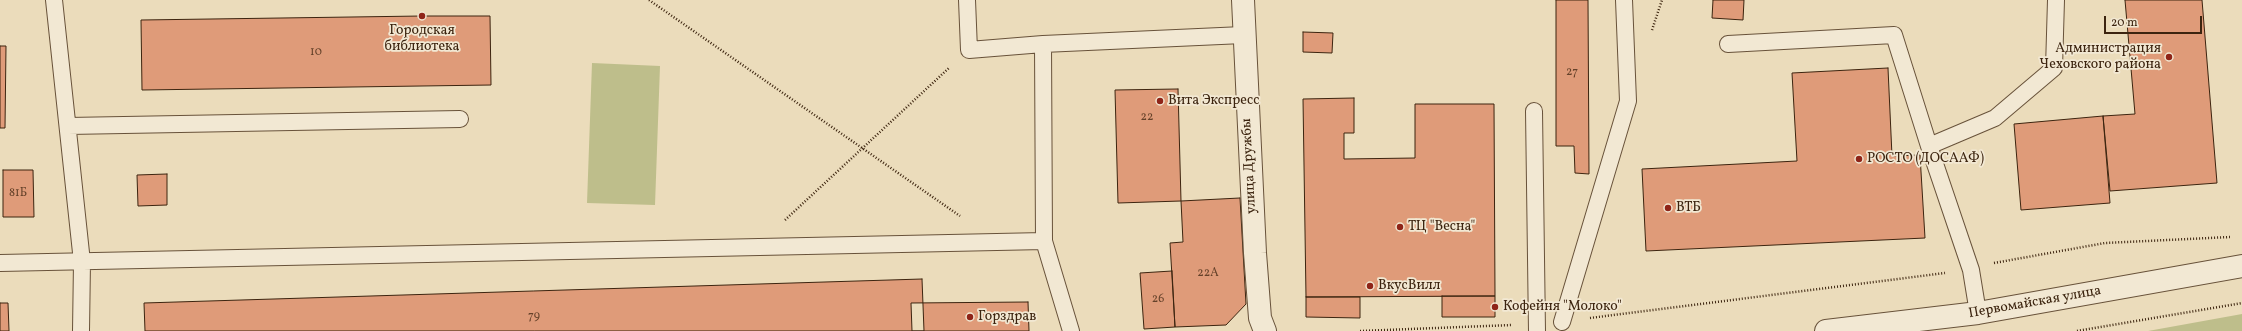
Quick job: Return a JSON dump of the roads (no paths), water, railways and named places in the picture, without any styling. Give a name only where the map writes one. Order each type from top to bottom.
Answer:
[{"type":"street","name":"улица Дружбы","points":[[1243,0],[1243,35],[1260,318],[1265,331]]},
{"type":"street","name":"Первомайская улица","points":[[1826,331],[1978,313],[2242,266]]},
{"type":"lane","points":[[54,0],[82,262],[81,331]]},
{"type":"lane","points":[[967,0],[969,50],[1043,44],[1243,35]]},
{"type":"lane","points":[[1562,322],[1628,101],[1624,0]]},
{"type":"lane","points":[[1928,146],[1995,118],[2054,68],[2056,0]]},
{"type":"lane","points":[[1728,44],[1894,35],[1928,146],[1971,270],[1978,313]]},
{"type":"lane","points":[[1043,44],[1044,241],[1071,331]]},
{"type":"lane","points":[[1534,111],[1537,328]]},
{"type":"lane","points":[[68,126],[460,119]]},
{"type":"lane","points":[[0,263],[1044,241]]},
{"type":"place","name":"Городская библиотека","points":[[422,16]]},
{"type":"place","name":"Администрация Чеховского района","points":[[2169,57]]},
{"type":"place","name":"Вита Экспресс","points":[[1160,101]]},
{"type":"place","name":"РОСТО (ДОСААФ)","points":[[1859,159]]},
{"type":"place","name":"ВТБ","points":[[1668,208]]},
{"type":"place","name":"ТЦ \"Весна\"","points":[[1400,227]]},
{"type":"place","name":"ВкусВилл","points":[[1370,286]]},
{"type":"place","name":"Кофейня \"Молоко\"","points":[[1495,307]]},
{"type":"place","name":"Горздрав","points":[[970,317]]}]
